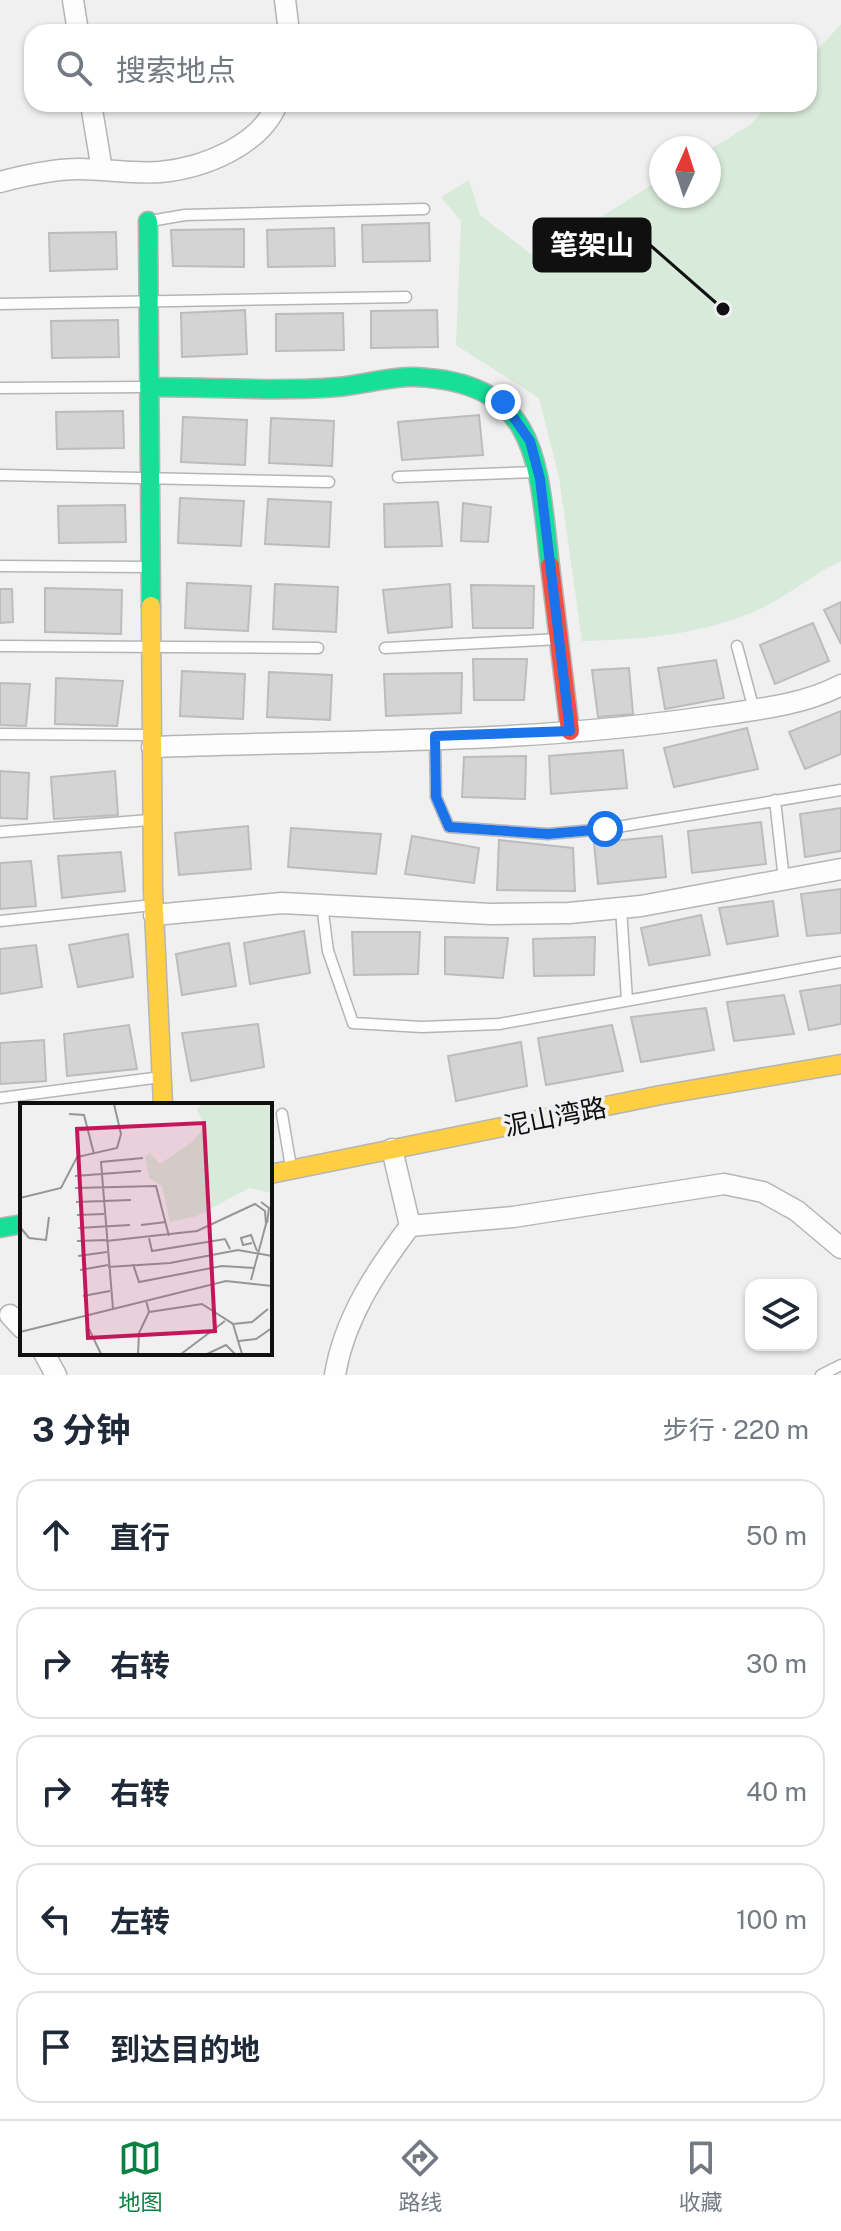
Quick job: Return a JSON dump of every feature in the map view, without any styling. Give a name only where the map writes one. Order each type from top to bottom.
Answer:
[{"type":"street","points":[[73,0],[77,24]]},
{"type":"street","points":[[285,0],[288,24]]},
{"type":"street","points":[[92,112],[102,170]]},
{"type":"street","points":[[0,182],[35,173],[102,170],[161,172],[226,154],[256,137],[272,112]]},
{"type":"street","points":[[148,221],[154,910],[163,1103]]},
{"type":"street","points":[[149,387],[336,387],[412,377],[458,381],[503,402],[530,441],[538,472],[570,731]]},
{"type":"street","points":[[152,741],[435,736],[570,731],[669,723],[754,710],[829,691],[841,685]]},
{"type":"street","points":[[154,910],[282,903],[491,914],[621,908],[841,869]]},
{"type":"street","name":"泥山湾路","points":[[272,1174],[661,1095],[841,1064]]},
{"type":"street","points":[[392,1149],[410,1226]]},
{"type":"street","points":[[335,1375],[356,1307],[384,1260],[410,1226],[513,1217],[724,1184],[763,1192],[797,1211],[841,1248]]},
{"type":"street","points":[[0,1228],[20,1224]]},
{"type":"street","points":[[45,1355],[56,1375]]},
{"type":"lane","points":[[148,221],[185,215],[424,209]]},
{"type":"lane","points":[[0,304],[406,297]]},
{"type":"lane","points":[[0,388],[149,387]]},
{"type":"lane","points":[[398,477],[538,472]]},
{"type":"lane","points":[[0,475],[329,482]]},
{"type":"lane","points":[[0,566],[151,567]]},
{"type":"lane","points":[[385,648],[559,639]]},
{"type":"lane","points":[[0,646],[318,648]]},
{"type":"lane","points":[[737,646],[754,710]]},
{"type":"lane","points":[[0,734],[152,741]]},
{"type":"lane","points":[[435,736],[436,797],[449,827],[548,834],[605,829],[841,790]]},
{"type":"lane","points":[[775,800],[784,880]]},
{"type":"lane","points":[[0,832],[153,820]]},
{"type":"lane","points":[[322,905],[328,951],[353,1023],[422,1027],[499,1024],[841,962]]},
{"type":"lane","points":[[621,908],[627,1000]]},
{"type":"lane","points":[[0,921],[154,910]]},
{"type":"lane","points":[[0,1098],[161,1077]]},
{"type":"lane","points":[[282,1114],[292,1170]]},
{"type":"lane","points":[[821,1375],[841,1365]]},
{"type":"green space","points":[[841,24],[841,561],[762,608],[719,624],[650,637],[582,641],[559,477],[539,398],[456,345],[461,221],[441,197],[469,180],[480,215],[536,258],[649,187],[649,208],[721,208],[721,143],[750,125],[762,112],[817,112],[817,50]]},
{"type":"building","points":[[429,223],[430,261],[363,262],[362,225]]},
{"type":"building","points":[[334,228],[335,266],[268,267],[267,230]]},
{"type":"building","points":[[244,229],[244,267],[173,266],[171,230]]},
{"type":"building","points":[[116,232],[117,269],[50,271],[49,233]]},
{"type":"building","points":[[245,310],[247,354],[182,357],[181,313]]},
{"type":"building","points":[[437,310],[438,347],[371,348],[371,311]]},
{"type":"building","points":[[343,313],[344,350],[276,351],[276,314]]},
{"type":"building","points":[[118,320],[119,357],[52,358],[51,321]]},
{"type":"building","points":[[123,411],[124,448],[57,449],[56,412]]},
{"type":"building","points":[[479,415],[483,455],[402,460],[398,422]]},
{"type":"building","points":[[183,417],[247,420],[245,465],[181,462]]},
{"type":"building","points":[[271,418],[334,421],[332,466],[269,463]]},
{"type":"building","points":[[180,498],[244,501],[241,546],[178,543]]},
{"type":"building","points":[[268,499],[331,502],[329,547],[265,544]]},
{"type":"building","points":[[438,502],[442,546],[385,547],[384,504]]},
{"type":"building","points":[[463,503],[491,507],[488,542],[461,541]]},
{"type":"building","points":[[125,505],[126,542],[59,543],[58,506]]},
{"type":"building","points":[[187,583],[251,586],[248,631],[185,628]]},
{"type":"building","points":[[275,584],[338,587],[336,632],[273,629]]},
{"type":"building","points":[[450,584],[452,627],[388,633],[383,590]]},
{"type":"building","points":[[471,585],[534,586],[533,628],[473,628]]},
{"type":"building","points":[[45,588],[122,590],[121,634],[45,632]]},
{"type":"building","points":[[0,589],[12,589],[13,622],[0,623]]},
{"type":"building","points":[[841,602],[841,644],[824,610]]},
{"type":"building","points":[[813,623],[829,661],[775,684],[760,645]]},
{"type":"building","points":[[473,659],[527,659],[524,700],[474,700]]},
{"type":"building","points":[[716,660],[724,698],[665,709],[658,668]]},
{"type":"building","points":[[629,668],[633,714],[598,717],[592,670]]},
{"type":"building","points":[[182,671],[245,674],[243,719],[180,716]]},
{"type":"building","points":[[269,672],[332,675],[330,720],[267,717]]},
{"type":"building","points":[[462,673],[461,713],[386,716],[384,674]]},
{"type":"building","points":[[56,678],[123,681],[117,726],[55,724]]},
{"type":"building","points":[[0,683],[30,684],[26,726],[0,725]]},
{"type":"building","points":[[841,711],[841,754],[805,769],[789,732]]},
{"type":"building","points":[[747,728],[758,769],[674,787],[664,748]]},
{"type":"building","points":[[623,750],[627,788],[551,794],[549,756]]},
{"type":"building","points":[[526,756],[525,799],[462,797],[464,757]]},
{"type":"building","points":[[0,771],[29,773],[27,819],[0,818]]},
{"type":"building","points":[[115,771],[118,815],[54,819],[51,777]]},
{"type":"building","points":[[841,808],[841,851],[805,857],[800,814]]},
{"type":"building","points":[[761,822],[766,864],[692,873],[688,831]]},
{"type":"building","points":[[248,826],[251,869],[179,875],[175,833]]},
{"type":"building","points":[[291,828],[381,834],[376,874],[288,867]]},
{"type":"building","points":[[412,836],[479,848],[474,883],[405,874]]},
{"type":"building","points":[[662,836],[666,877],[598,884],[594,843]]},
{"type":"building","points":[[499,840],[573,848],[575,891],[497,890]]},
{"type":"building","points":[[121,852],[125,891],[62,898],[58,856]]},
{"type":"building","points":[[31,861],[36,906],[0,909],[0,863]]},
{"type":"building","points":[[841,889],[841,933],[807,936],[801,894]]},
{"type":"building","points":[[773,901],[778,936],[727,944],[719,908]]},
{"type":"building","points":[[701,915],[710,955],[649,965],[641,928]]},
{"type":"building","points":[[304,931],[310,973],[250,984],[244,943]]},
{"type":"building","points":[[352,932],[420,932],[418,974],[354,975]]},
{"type":"building","points":[[128,934],[133,977],[78,987],[69,945]]},
{"type":"building","points":[[445,937],[508,938],[503,978],[445,974]]},
{"type":"building","points":[[595,937],[594,975],[534,976],[533,939]]},
{"type":"building","points":[[229,943],[236,986],[182,995],[176,954]]},
{"type":"building","points":[[36,945],[42,987],[0,994],[0,949]]},
{"type":"building","points":[[841,985],[841,1024],[809,1030],[800,991]]},
{"type":"building","points":[[784,995],[794,1034],[734,1041],[727,1002]]},
{"type":"building","points":[[706,1008],[714,1050],[641,1062],[631,1017]]},
{"type":"building","points":[[258,1024],[264,1067],[191,1081],[182,1033]]},
{"type":"building","points":[[129,1025],[137,1069],[67,1076],[64,1034]]},
{"type":"building","points":[[612,1025],[623,1071],[546,1085],[538,1038]]},
{"type":"building","points":[[44,1040],[46,1081],[0,1084],[0,1043]]},
{"type":"building","points":[[521,1042],[527,1086],[456,1101],[448,1056]]},
{"type":"traffic: fast","points":[[148,221],[151,606]]},
{"type":"traffic: fast","points":[[149,387],[314,388],[415,377],[456,382],[488,395],[510,413],[525,436],[542,495],[550,566]]},
{"type":"traffic: fast","points":[[0,1228],[20,1224]]},
{"type":"traffic: slow","points":[[151,606],[153,890],[163,1103]]},
{"type":"traffic: slow","points":[[272,1174],[661,1095],[841,1064]]},
{"type":"traffic: jam","points":[[550,566],[570,731]]},
{"type":"place","name":"笔架山","points":[[723,309]]},
{"type":"route","points":[[503,402],[530,441],[540,479],[554,619],[563,655],[570,731],[435,736],[436,797],[449,827],[548,834],[605,829]]}]
